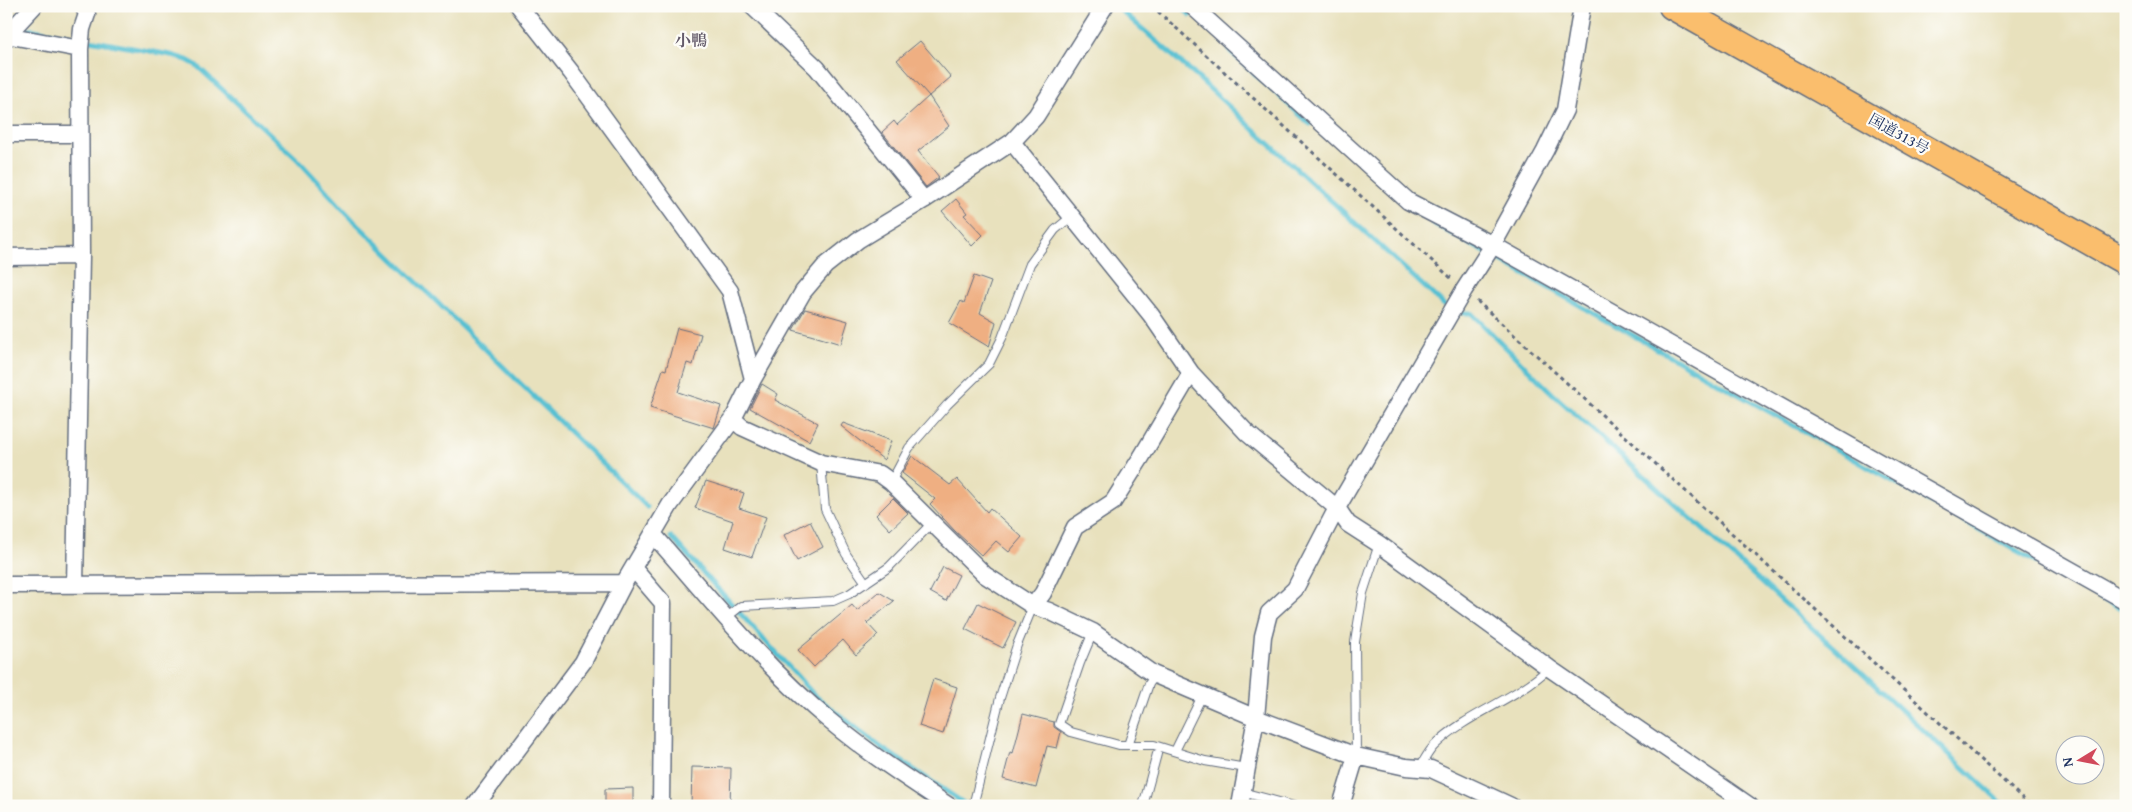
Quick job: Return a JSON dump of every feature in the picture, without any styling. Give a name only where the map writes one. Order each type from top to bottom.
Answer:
[{"type":"highway","name":"国道313号","points":[[1672,6],[2126,262]]},
{"type":"street","points":[[6,35],[34,6]]},
{"type":"street","points":[[75,585],[81,256],[80,49],[82,29],[87,14],[83,6]]},
{"type":"street","points":[[519,6],[577,79],[730,292],[753,379]]},
{"type":"street","points":[[752,6],[817,68],[924,200]]},
{"type":"street","points":[[475,806],[583,662],[624,583],[670,505],[733,419],[753,379],[803,292],[825,266],[858,240],[924,200],[1012,142],[1036,116],[1105,6]]},
{"type":"street","points":[[1192,6],[1408,201],[1493,245],[2126,601]]},
{"type":"street","points":[[1241,799],[1256,718],[1263,636],[1269,613],[1295,589],[1337,508],[1464,290],[1493,245],[1545,152],[1565,110],[1582,6]]},
{"type":"street","points":[[6,35],[80,49]]},
{"type":"street","points":[[6,134],[80,134]]},
{"type":"street","points":[[1012,142],[1151,315],[1191,373],[1247,433],[1337,508],[1348,524],[1379,544],[1549,668],[1750,806]]},
{"type":"street","points":[[6,257],[81,256]]},
{"type":"street","points":[[1033,606],[1042,593],[1075,527],[1113,502],[1191,373]]},
{"type":"street","points":[[733,419],[742,427],[821,463],[880,474],[891,482],[985,575],[1033,606],[1049,611],[1093,632],[1155,676],[1256,718],[1356,756],[1431,769],[1511,806]]},
{"type":"street","points":[[653,534],[726,618],[796,691],[830,722],[874,756],[949,806]]},
{"type":"street","points":[[634,568],[663,603],[661,806]]},
{"type":"street","points":[[6,585],[624,583]]},
{"type":"street","points":[[1342,806],[1356,756]]},
{"type":"lane","points":[[891,482],[910,448],[946,405],[989,364],[1002,338],[1030,264],[1055,230],[1072,216]]},
{"type":"lane","points":[[821,463],[825,509],[846,554],[866,583]]},
{"type":"lane","points":[[726,618],[741,606],[833,602],[889,567],[932,523]]},
{"type":"lane","points":[[1356,756],[1355,642],[1363,593],[1379,544]]},
{"type":"lane","points":[[973,805],[1000,698],[1017,644],[1033,606]]},
{"type":"lane","points":[[1093,632],[1076,671],[1059,724],[1072,732],[1119,746],[1154,745],[1205,761],[1246,768]]},
{"type":"lane","points":[[1419,768],[1434,746],[1462,724],[1536,681],[1549,668]]},
{"type":"lane","points":[[1128,745],[1149,684],[1155,676]]},
{"type":"lane","points":[[1175,751],[1202,696]]},
{"type":"lane","points":[[1143,806],[1157,754]]},
{"type":"lane","points":[[1241,799],[1294,806]]},
{"type":"path","points":[[1152,6],[2031,806]]},
{"type":"building","points":[[920,41],[951,77],[929,96],[897,60]]},
{"type":"building","points":[[929,96],[949,126],[918,151],[939,177],[926,187],[882,132],[894,121],[897,125]]},
{"type":"building","points":[[956,199],[967,213],[964,215],[983,235],[972,246],[942,211]]},
{"type":"building","points":[[974,276],[991,282],[980,313],[996,322],[989,347],[949,323],[961,301],[964,303]]},
{"type":"building","points":[[805,309],[848,321],[841,344],[793,330]]},
{"type":"building","points":[[677,328],[701,334],[693,365],[687,363],[678,392],[721,406],[714,428],[650,408],[663,369],[666,370]]},
{"type":"building","points":[[762,384],[778,394],[775,400],[818,423],[809,441],[750,408]]},
{"type":"building","points":[[843,423],[891,441],[884,460],[841,426]]},
{"type":"building","points":[[912,456],[950,485],[957,479],[987,512],[990,508],[1022,537],[1009,552],[996,541],[982,556],[930,504],[935,499],[902,473]]},
{"type":"building","points":[[706,481],[744,493],[739,508],[766,517],[752,557],[725,548],[733,521],[695,508]]},
{"type":"building","points":[[893,498],[908,513],[890,530],[876,515]]},
{"type":"building","points":[[810,521],[823,547],[797,561],[784,535]]},
{"type":"building","points":[[943,567],[959,575],[946,601],[930,592]]},
{"type":"building","points":[[879,592],[894,601],[867,623],[878,635],[856,655],[843,640],[814,667],[798,650],[852,605],[857,611]]},
{"type":"building","points":[[978,603],[1016,622],[1003,648],[965,629]]},
{"type":"building","points":[[933,679],[957,687],[943,734],[919,726]]},
{"type":"building","points":[[1023,714],[1054,722],[1054,727],[1061,732],[1057,748],[1047,746],[1036,788],[1003,779],[1010,752],[1013,753]]},
{"type":"building","points":[[692,767],[731,768],[730,806],[691,806]]},
{"type":"building","points":[[633,788],[633,806],[605,806],[605,789]]},
{"type":"waterway","points":[[1116,6],[1195,75],[1444,305]]},
{"type":"waterway","points":[[1181,6],[1190,15]]},
{"type":"waterway","points":[[18,27],[171,55],[196,65],[298,160],[353,220],[647,507]]},
{"type":"waterway","points":[[1230,51],[1310,124]]},
{"type":"waterway","points":[[1433,223],[2126,612]]},
{"type":"waterway","points":[[1462,313],[1471,313],[1553,394],[1853,665],[2005,806]]},
{"type":"waterway","points":[[671,537],[814,695],[879,746],[968,806]]},
{"type":"district","name":"小鴨","points":[[691,40]]}]
